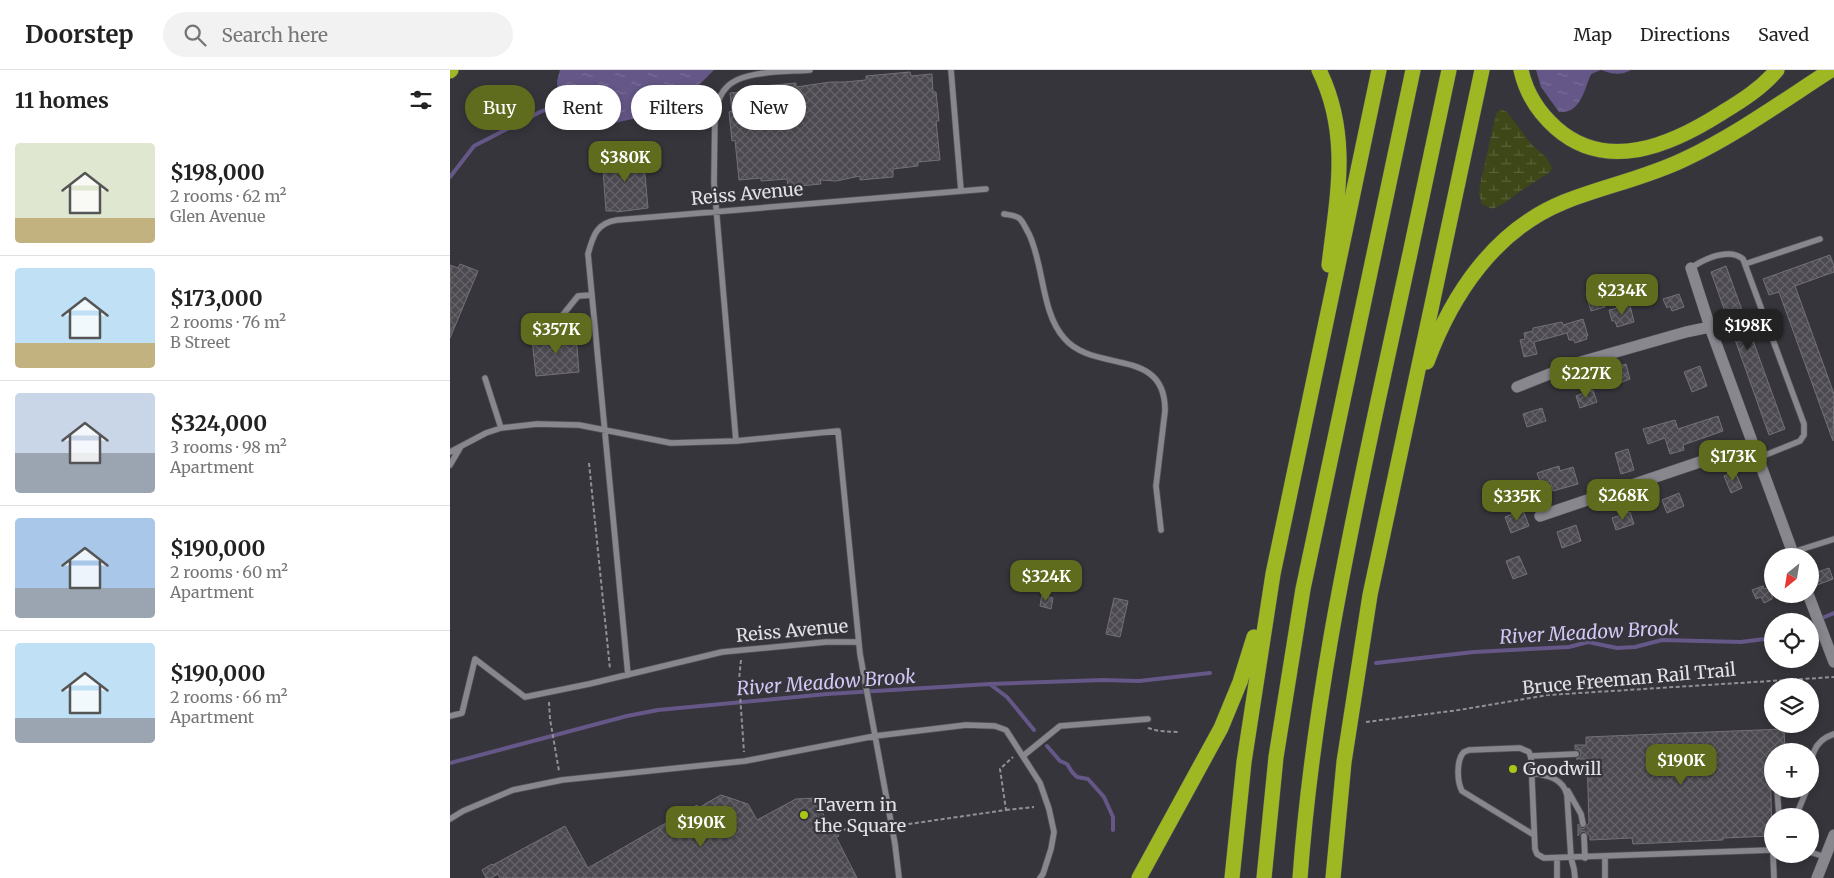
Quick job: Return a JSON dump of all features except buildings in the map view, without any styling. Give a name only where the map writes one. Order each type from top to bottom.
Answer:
[{"type":"highway","points":[[1316,366],[1340,175],[1335,115],[1319,70]]},
{"type":"highway","points":[[1232,878],[1244,762],[1273,574],[1379,70]]},
{"type":"highway","points":[[1264,878],[1276,757],[1303,589],[1413,70]]},
{"type":"highway","points":[[1300,878],[1316,726],[1338,593],[1449,70]]},
{"type":"highway","points":[[1332,878],[1344,762],[1378,553],[1482,70]]},
{"type":"highway","points":[[1521,70],[1527,90],[1534,102],[1546,118],[1560,131],[1569,138],[1591,147],[1613,152],[1624,152],[1659,146],[1688,133],[1745,99],[1777,70]]},
{"type":"highway","points":[[1405,427],[1431,352],[1451,309],[1470,277],[1512,232],[1557,205],[1650,174],[1693,156],[1737,131],[1831,70]]},
{"type":"highway","points":[[1139,878],[1212,746],[1228,712],[1245,666],[1273,574]]},
{"type":"street","points":[[1691,268],[1710,327],[1792,548]]},
{"type":"street","points":[[1517,387],[1577,363],[1710,327]]},
{"type":"street","points":[[1540,516],[1753,444]]},
{"type":"street","points":[[1811,603],[1834,662]]},
{"type":"street","points":[[1817,878],[1834,835]]},
{"type":"lane","points":[[717,212],[714,183],[715,109],[726,87],[736,80],[750,76],[810,70]]},
{"type":"lane","points":[[951,70],[961,191]]},
{"type":"lane","name":"Reiss Avenue","points":[[628,675],[588,254],[598,228],[604,223],[617,220],[986,189]]},
{"type":"lane","name":"Reiss Avenue","points":[[717,212],[736,441]]},
{"type":"lane","points":[[1004,214],[1020,218],[1032,242],[1039,262],[1050,309],[1057,328],[1064,339],[1076,348],[1089,354],[1142,369],[1158,379],[1163,389],[1166,399],[1166,410],[1156,486],[1161,530]]},
{"type":"lane","points":[[1745,264],[1820,239]]},
{"type":"lane","points":[[1691,268],[1698,263],[1724,254],[1739,256],[1745,264],[1805,430],[1800,440],[1758,458]]},
{"type":"lane","points":[[553,326],[578,296],[592,295]]},
{"type":"lane","points":[[485,378],[501,428]]},
{"type":"lane","name":"Reiss Avenue","points":[[450,452],[486,433],[519,425],[579,425],[671,443],[736,441],[838,431],[858,642],[826,642],[722,652],[525,697],[474,659],[462,713],[450,716]]},
{"type":"lane","name":"Reiss Avenue","points":[[450,465],[462,446]]},
{"type":"lane","points":[[1809,548],[1834,538]]},
{"type":"lane","points":[[858,642],[899,878]]},
{"type":"lane","points":[[1022,754],[1060,726],[1148,719]]},
{"type":"lane","points":[[450,820],[463,811],[513,790],[562,780],[745,761],[875,736],[966,726],[995,726],[1006,730],[1040,783],[1053,824],[1051,849],[1040,878]]},
{"type":"lane","points":[[1819,744],[1823,739],[1834,734]]},
{"type":"lane","points":[[1534,835],[1462,791],[1459,783],[1459,758],[1465,751],[1520,748],[1528,751],[1531,756],[1535,849],[1537,854],[1546,859],[1764,850]]},
{"type":"lane","points":[[1531,756],[1576,754]]},
{"type":"lane","points":[[1532,773],[1552,777],[1566,787],[1581,814],[1583,824]]},
{"type":"lane","points":[[1566,787],[1571,858],[1575,878]]},
{"type":"lane","points":[[1584,836],[1585,858]]},
{"type":"lane","points":[[1819,855],[1825,857]]},
{"type":"lane","points":[[1604,857],[1605,878]]},
{"type":"lane","points":[[1557,859],[1557,878]]},
{"type":"lane","points":[[1774,863],[1774,878]]},
{"type":"path","points":[[589,463],[610,672]]},
{"type":"path","points":[[741,650],[739,680],[744,754]]},
{"type":"path","name":"Bruce Freeman Rail Trail","points":[[1366,722],[1459,710],[1548,695],[1834,676]]},
{"type":"path","points":[[549,692],[550,719],[556,760],[560,773]]},
{"type":"path","points":[[1136,720],[1152,729],[1178,732]]},
{"type":"path","points":[[1006,810],[1000,769],[1022,754]]},
{"type":"path","points":[[902,825],[1034,807]]},
{"type":"path","points":[[844,830],[850,827]]},
{"type":"path","points":[[870,831],[879,827]]},
{"type":"green space","points":[[1500,109],[1507,112],[1532,145],[1547,158],[1552,168],[1550,172],[1503,204],[1492,209],[1482,204],[1479,194],[1496,114]]},
{"type":"water","points":[[560,70],[714,70],[699,85],[631,85],[631,119],[621,122],[621,85],[557,85]]},
{"type":"water","points":[[1536,70],[1601,70],[1591,74],[1584,94],[1577,105],[1566,112],[1559,112],[1541,87]]},
{"type":"water","points":[[1601,70],[1631,70],[1616,74]]},
{"type":"waterway","points":[[450,177],[474,146],[545,110]]},
{"type":"waterway","name":"River Meadow Brook","points":[[1819,619],[1834,613]]},
{"type":"waterway","name":"River Meadow Brook","points":[[1376,663],[1474,652],[1569,647],[1588,642],[1617,648],[1635,647],[1662,640],[1741,642],[1764,639]]},
{"type":"waterway","name":"River Meadow Brook","points":[[450,763],[627,716],[658,710],[827,694],[990,684],[1103,680],[1139,681],[1210,673]]},
{"type":"waterway","points":[[991,685],[1007,697],[1034,730]]},
{"type":"waterway","points":[[1047,746],[1060,761],[1067,764],[1077,777],[1088,779],[1104,797],[1113,817],[1113,830]]},
{"type":"place","name":"Goodwill","points":[[1513,769]]},
{"type":"place","name":"Tavern in the Square","points":[[804,815]]}]
